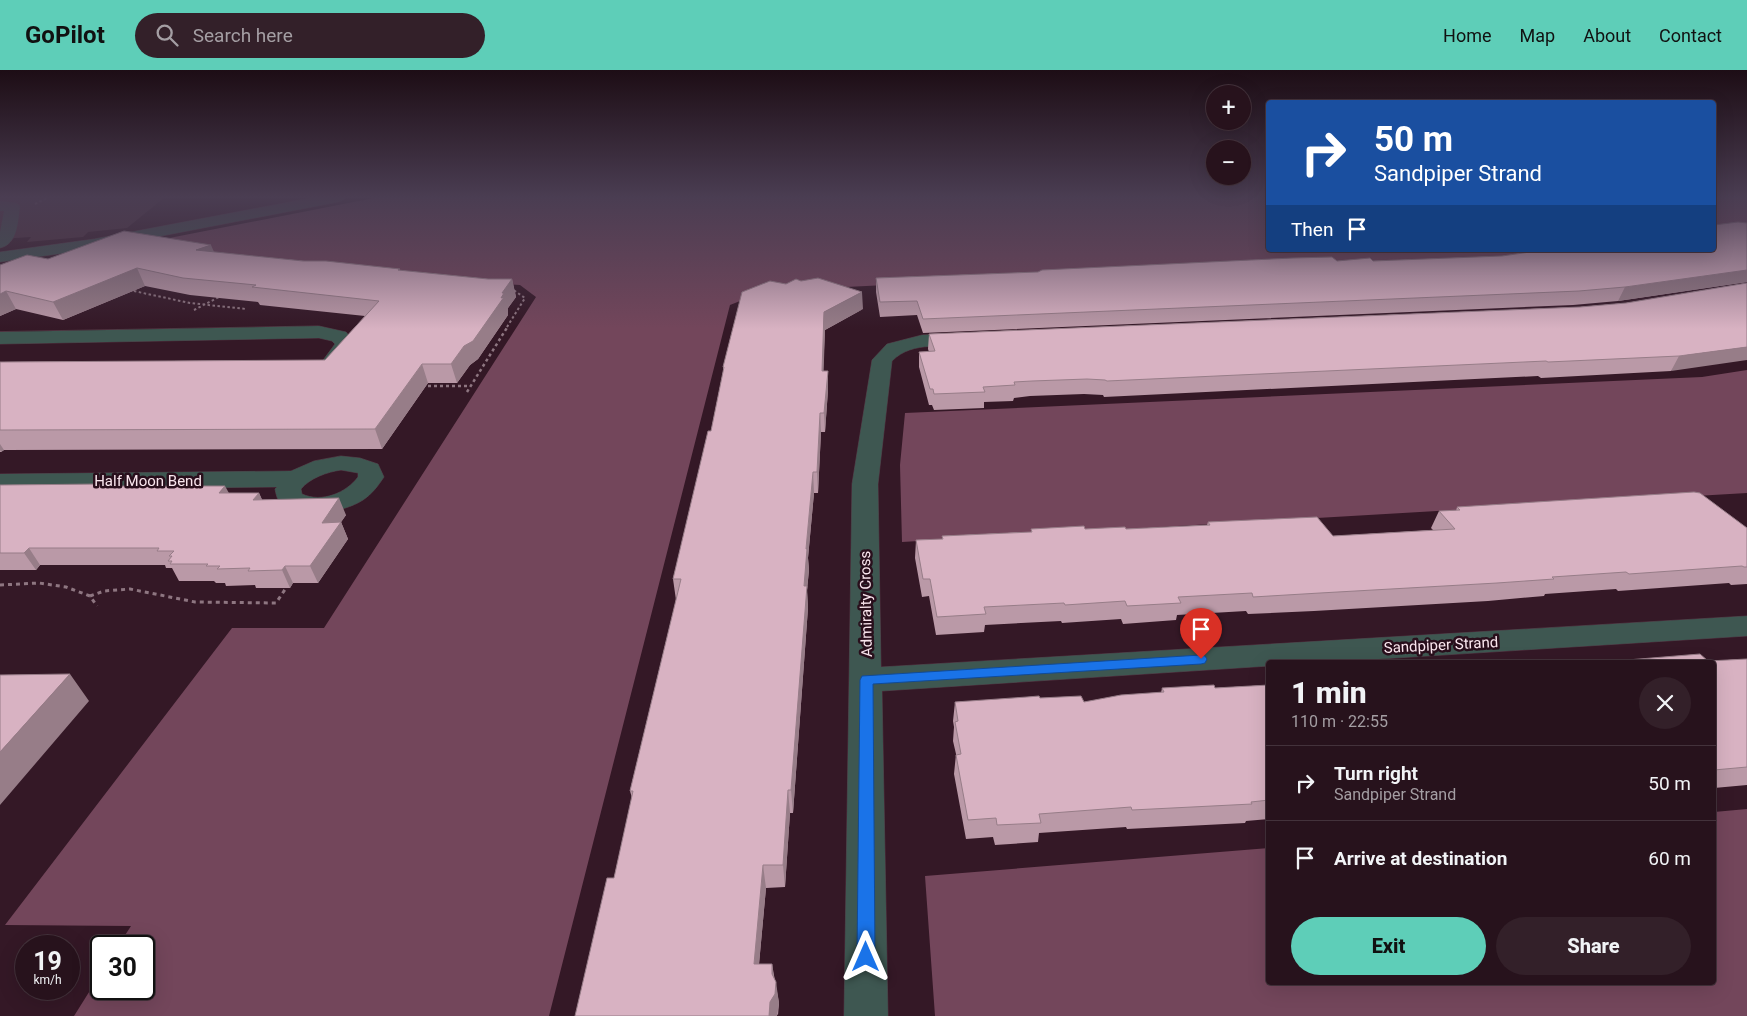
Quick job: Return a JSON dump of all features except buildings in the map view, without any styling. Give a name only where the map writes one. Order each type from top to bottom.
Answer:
[{"type":"street","points":[[0,257],[109,241]]},
{"type":"street","points":[[0,338],[319,332],[339,336],[346,344],[315,372]]},
{"type":"street","name":"Admiralty Cross","points":[[866,1016],[865,484],[882,360],[894,348],[922,341],[982,338]]},
{"type":"street","name":"Half Moon Bend","points":[[0,482],[296,480]]},
{"type":"street","name":"Sandpiper Strand","points":[[866,680],[1747,626]]},
{"type":"path","points":[[467,392],[525,298],[514,289],[505,288]]},
{"type":"path","points":[[127,290],[205,304]]},
{"type":"path","points":[[193,310],[223,295]]},
{"type":"path","points":[[417,389],[419,386],[470,386]]},
{"type":"path","points":[[0,585],[38,583],[66,587],[90,596],[97,606]]},
{"type":"path","points":[[90,596],[104,590],[128,588],[148,591],[164,597],[197,602],[258,605],[276,603],[286,588]]},
{"type":"shaded area","points":[[155,241],[1266,241],[1266,252],[1560,252],[1499,264],[927,283],[765,291],[730,305],[549,1016],[74,1016],[90,991],[90,1000],[155,1000],[155,935],[125,935],[131,926],[5,925],[232,628],[324,628],[536,297],[520,285],[453,281],[264,262]]},
{"type":"shaded area","points":[[1747,370],[1747,493],[902,542],[900,465],[905,413],[1702,377]]},
{"type":"shaded area","points":[[1747,809],[1747,1016],[935,1016],[925,876],[1266,848],[1266,985],[1716,985],[1716,812]]},
{"type":"route","points":[[866,957],[866,680],[1201,659]]}]
